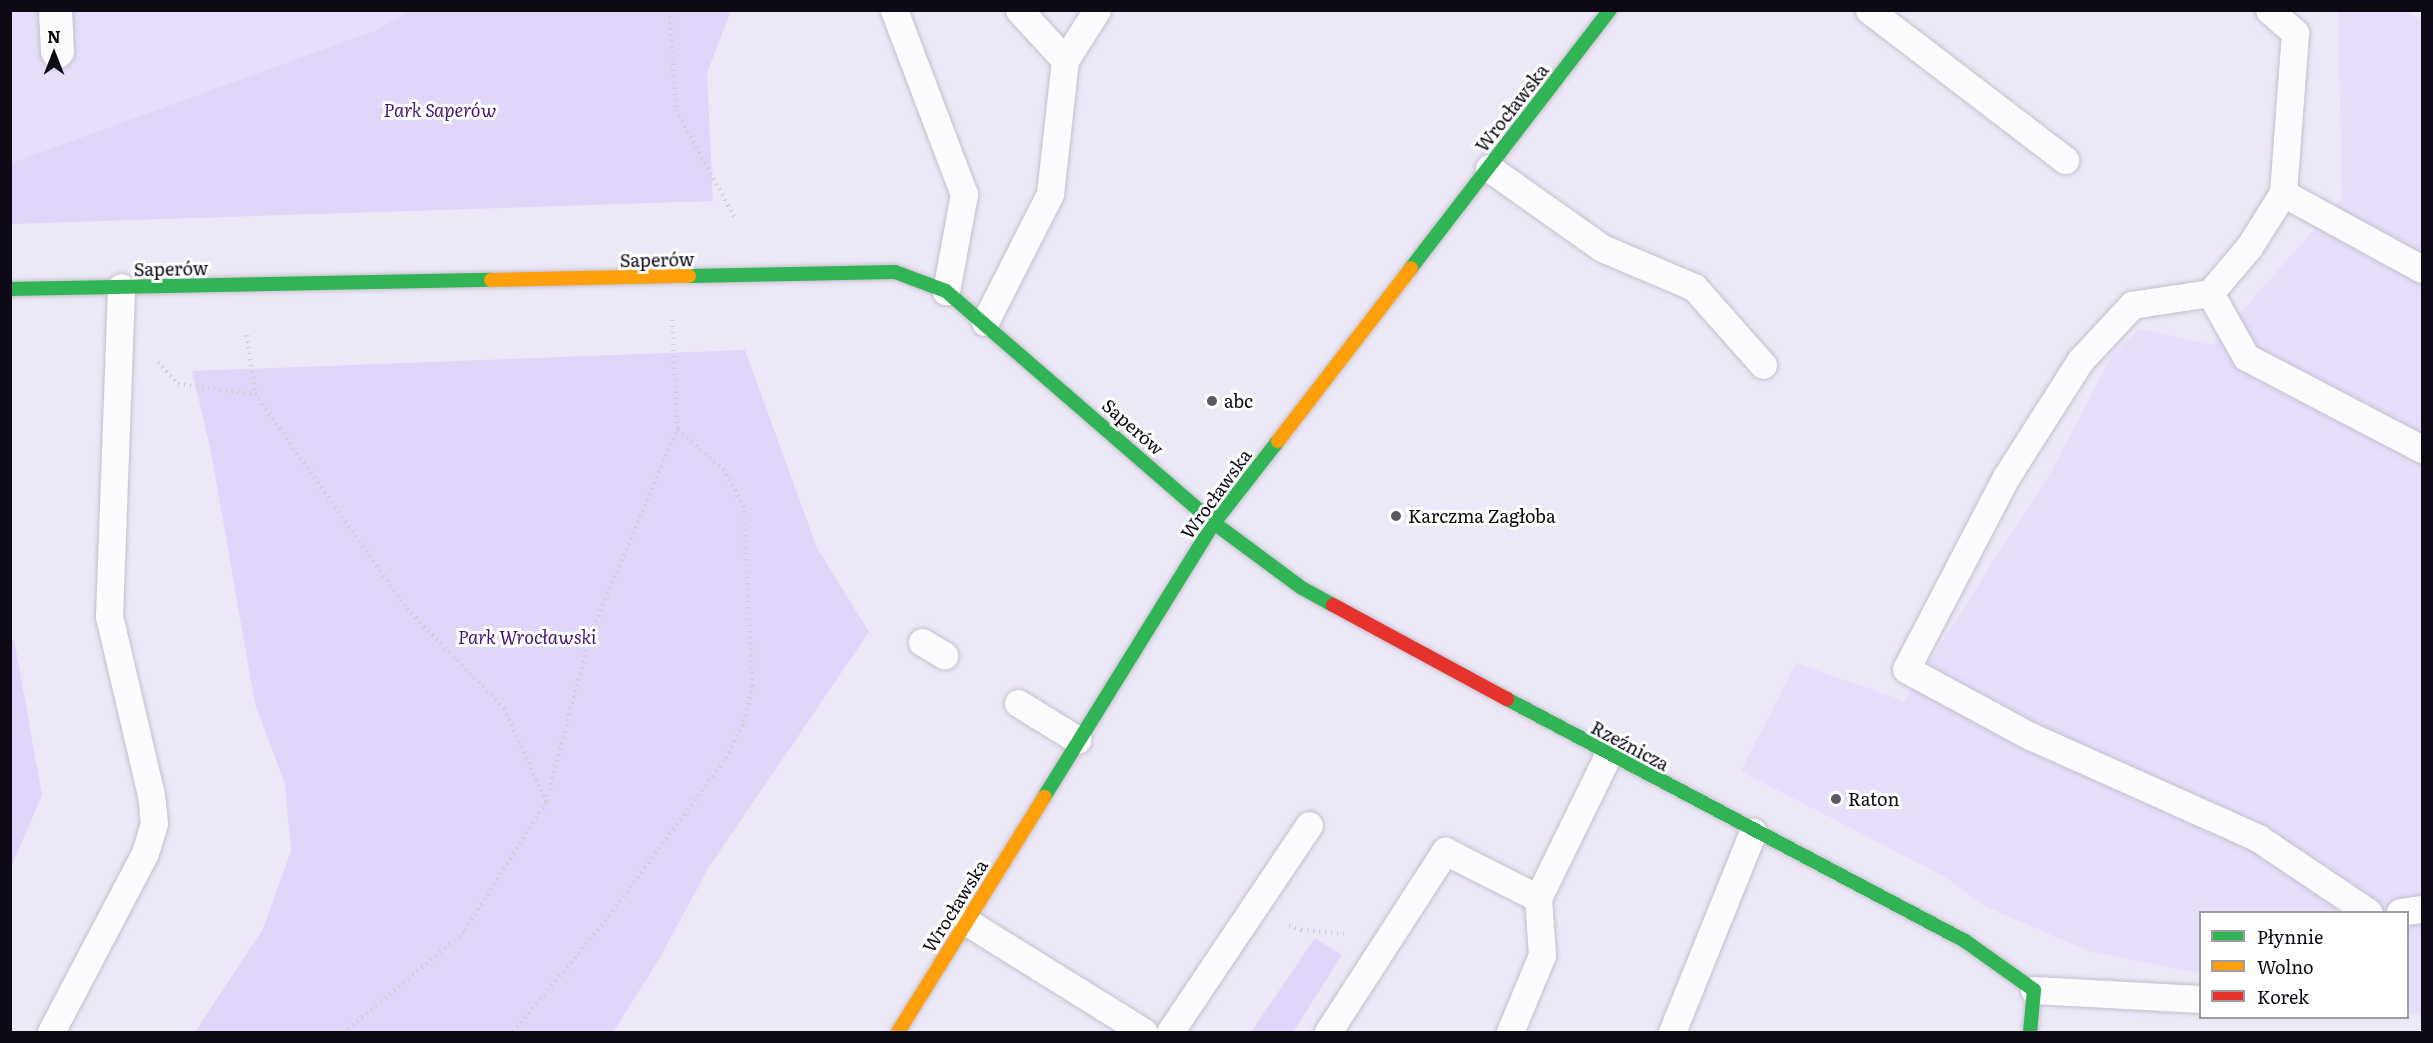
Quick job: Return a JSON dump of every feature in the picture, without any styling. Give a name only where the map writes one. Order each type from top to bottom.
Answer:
[{"type":"street","points":[[55,10],[57,51]]},
{"type":"street","name":"Wrocławska","points":[[898,1032],[1214,523],[1610,10]]},
{"type":"street","name":"Saperów","points":[[10,289],[895,272],[946,291],[985,322],[1214,523]]},
{"type":"street","name":"Rzeźnicza","points":[[1214,523],[1302,588],[1608,755],[1965,941],[2034,990]]},
{"type":"street","points":[[2030,1032],[2034,990]]},
{"type":"lane","points":[[894,10],[964,194],[946,291]]},
{"type":"lane","points":[[1018,10],[1065,60]]},
{"type":"lane","points":[[985,322],[1050,194],[1065,60],[1096,10]]},
{"type":"lane","points":[[1869,10],[2065,160]]},
{"type":"lane","points":[[2269,10],[2295,33],[2283,193],[2249,247],[2210,293],[2132,305],[2080,361],[2006,477],[1906,669],[2028,735],[2258,838],[2367,911]]},
{"type":"lane","points":[[1488,168],[1602,248],[1694,288],[1763,365]]},
{"type":"lane","points":[[2283,193],[2422,269]]},
{"type":"lane","points":[[51,1032],[146,853],[154,823],[151,795],[109,616],[121,288]]},
{"type":"lane","points":[[2210,293],[2246,357],[2422,449]]},
{"type":"lane","points":[[1018,703],[1078,740]]},
{"type":"lane","points":[[1510,1032],[1542,955],[1538,898],[1608,755]]},
{"type":"lane","points":[[1170,1032],[1309,825]]},
{"type":"lane","points":[[1672,1032],[1753,832]]},
{"type":"lane","points":[[1328,1032],[1445,851],[1538,898]]},
{"type":"lane","points":[[967,922],[1144,1032]]},
{"type":"lane","points":[[2034,990],[2199,999]]},
{"type":"path","points":[[670,10],[676,110],[736,220]]},
{"type":"path","points":[[345,1032],[464,932],[546,802],[591,633],[677,429],[672,320]]},
{"type":"path","points":[[247,335],[255,394],[407,609],[504,708],[546,802]]},
{"type":"path","points":[[157,360],[178,384],[255,394]]},
{"type":"path","points":[[513,1032],[605,921],[726,758],[744,722],[752,686],[744,507],[724,470],[677,429]]},
{"type":"path","points":[[1252,910],[1301,930],[1389,937]]},
{"type":"shaded area","points":[[11,11],[409,11],[379,29],[11,163]]},
{"type":"shaded area","points":[[2338,11],[2404,11],[2422,21],[2422,1015],[2409,1013],[2409,911],[2199,911],[2199,973],[2089,951],[1987,907],[1943,876],[1741,771],[1796,663],[1904,701],[2052,470],[2111,357],[2139,329],[2212,345],[2342,198]]},
{"type":"green space","name":"Park Saperów","points":[[409,11],[731,11],[707,73],[713,201],[11,224],[11,163],[379,29]]},
{"type":"green space","name":"Park Wrocławski","points":[[745,350],[817,548],[869,632],[709,867],[658,961],[613,1032],[195,1032],[263,929],[291,851],[285,784],[255,704],[211,452],[192,371]]},
{"type":"green space","points":[[14,639],[42,795],[11,867],[10,640]]},
{"type":"green space","points":[[1315,938],[1342,955],[1293,1032],[1251,1032]]},
{"type":"traffic: fast","points":[[1411,268],[1610,10]]},
{"type":"traffic: fast","points":[[689,276],[895,272],[946,291],[1214,523],[1302,588],[1333,605]]},
{"type":"traffic: fast","points":[[10,289],[491,280]]},
{"type":"traffic: fast","points":[[1044,797],[1214,523],[1278,441]]},
{"type":"traffic: fast","points":[[1507,699],[1965,941],[2034,990],[2030,1032]]},
{"type":"traffic: slow","points":[[1278,441],[1411,268]]},
{"type":"traffic: slow","points":[[491,280],[689,276]]},
{"type":"traffic: slow","points":[[898,1032],[1044,797]]},
{"type":"traffic: jam","points":[[1333,605],[1507,699]]},
{"type":"place","name":"abc","points":[[1212,401]]},
{"type":"place","name":"Karczma Zagłoba","points":[[1396,516]]},
{"type":"place","name":"Raton","points":[[1836,799]]}]
